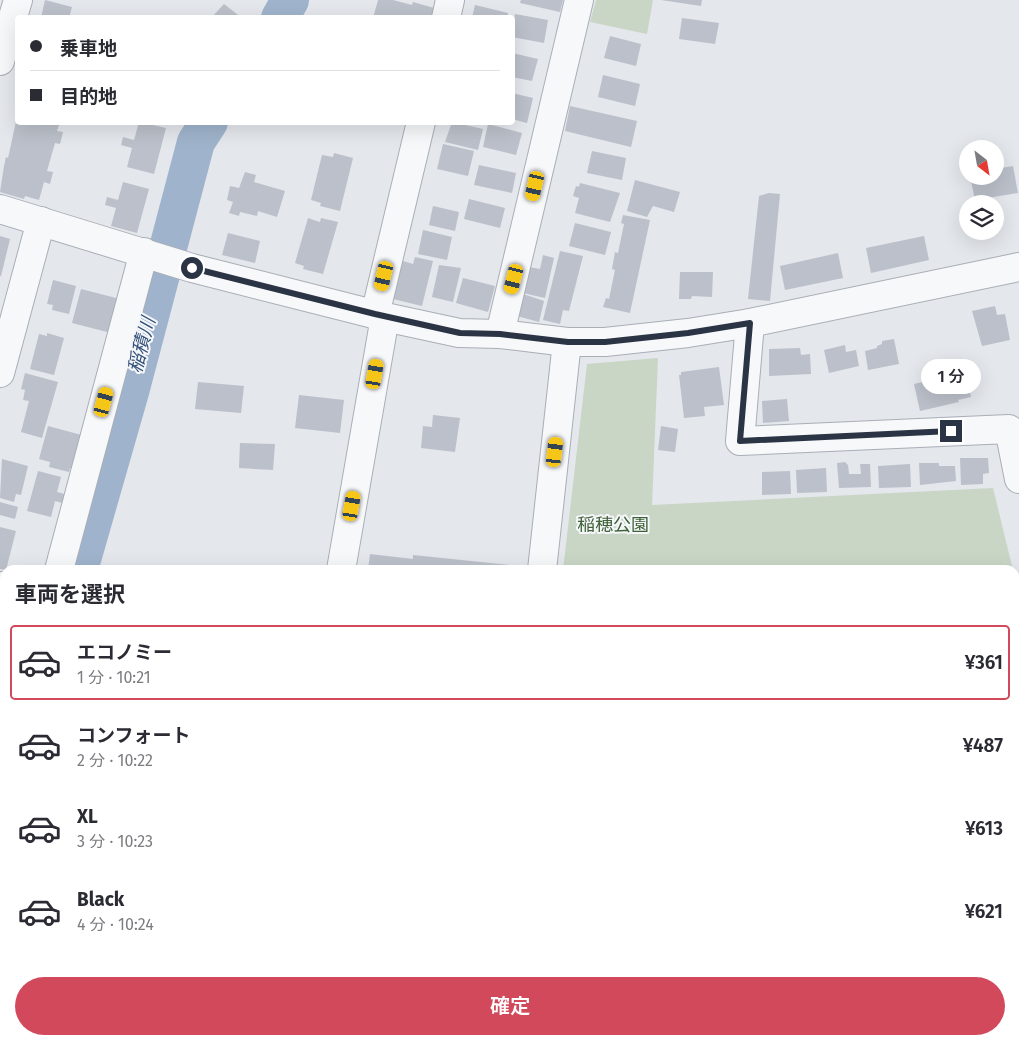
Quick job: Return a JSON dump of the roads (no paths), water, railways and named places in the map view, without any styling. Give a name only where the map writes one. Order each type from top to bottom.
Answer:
[{"type":"street","points":[[0,61],[18,0]]},
{"type":"street","points":[[447,15],[450,0]]},
{"type":"street","points":[[500,334],[579,0]]},
{"type":"street","points":[[342,565],[380,316],[420,125]]},
{"type":"street","points":[[0,209],[192,268],[380,316],[460,333],[500,334],[568,342],[605,342],[679,334],[750,323],[1019,266]]},
{"type":"street","points":[[0,373],[5,331],[41,221]]},
{"type":"street","points":[[60,565],[148,254]]},
{"type":"street","points":[[750,323],[740,441],[1009,429],[1019,479]]},
{"type":"street","points":[[543,565],[568,342]]},
{"type":"waterway","name":"稲積川","points":[[282,15],[290,0]]},
{"type":"waterway","name":"稲積川","points":[[80,565],[130,392],[196,142],[207,125]]},
{"type":"park label","name":"稲穂公園","points":[[613,525]]}]
